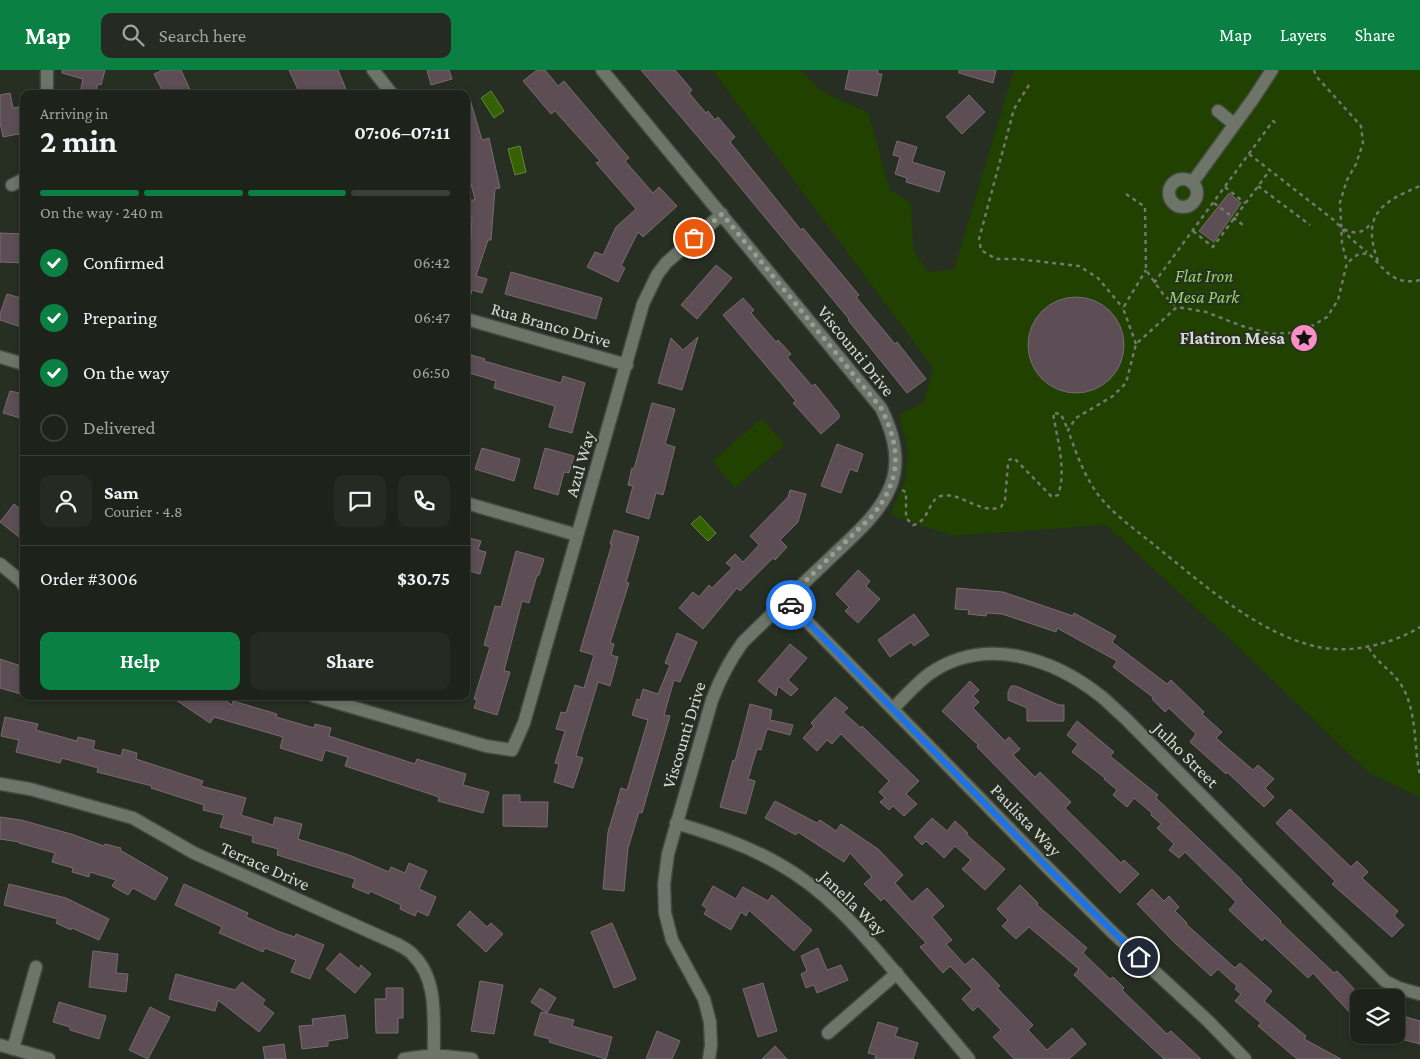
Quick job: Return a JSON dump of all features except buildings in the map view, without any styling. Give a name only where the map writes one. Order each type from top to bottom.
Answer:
[{"type":"street","points":[[47,70],[47,90]]},
{"type":"street","points":[[373,70],[389,90]]},
{"type":"street","name":"Viscounti Drive","points":[[602,70],[881,408],[891,427],[895,447],[895,466],[892,484],[884,502],[743,642],[719,680],[676,823],[668,854],[664,884],[665,913],[672,940],[704,999],[710,1022],[711,1045],[709,1059]]},
{"type":"street","points":[[1192,183],[1272,70]]},
{"type":"street","points":[[1218,111],[1234,124]]},
{"type":"street","points":[[12,185],[20,181]]},
{"type":"street","name":"Azul Way","points":[[328,700],[486,746],[512,750],[524,723],[643,304],[657,275],[666,263],[722,214]]},
{"type":"street","name":"Rua Branco Drive","points":[[470,320],[627,365]]},
{"type":"street","points":[[0,357],[20,363]]},
{"type":"street","points":[[470,504],[577,535]]},
{"type":"street","points":[[0,564],[20,580]]},
{"type":"street","name":"Paulista Way","points":[[786,600],[1072,892],[1246,1059]]},
{"type":"street","name":"Julho Street","points":[[893,709],[929,674],[957,660],[987,653],[1018,656],[1049,665],[1077,680],[1102,698],[1124,718],[1385,980],[1398,988],[1420,994]]},
{"type":"street","name":"Terrace Drive","points":[[0,784],[30,789],[133,818],[194,853],[397,944],[412,954],[424,969],[431,986],[434,1056]]},
{"type":"street","name":"Janella Way","points":[[676,823],[744,845],[779,864],[808,883],[834,904],[857,927],[969,1059]]},
{"type":"street","points":[[13,1049],[36,967]]},
{"type":"street","points":[[828,1033],[897,974]]},
{"type":"street","points":[[0,1045],[49,1059]]},
{"type":"street","points":[[404,1059],[434,1056],[472,1059]]},
{"type":"path","points":[[1146,270],[1163,294],[1177,307],[1206,312],[1271,334],[1302,332],[1327,317],[1338,300],[1347,262],[1342,243],[1340,202],[1346,180],[1356,164],[1363,143],[1360,126],[1316,76],[1314,70]]},
{"type":"path","points":[[1029,85],[1014,109],[979,239],[982,250],[996,259],[1018,259],[1079,266],[1098,278],[1124,308],[1136,344],[1126,383],[1113,396],[1076,418],[1068,430]]},
{"type":"path","points":[[1154,282],[1273,121],[1278,125]]},
{"type":"path","points":[[1249,154],[1341,227],[1352,233],[1367,229],[1375,219]]},
{"type":"path","points":[[1192,231],[1213,247],[1270,170]]},
{"type":"path","points":[[1258,186],[1310,225]]},
{"type":"path","points":[[1378,262],[1373,249],[1372,238],[1372,225],[1375,219],[1383,205],[1396,196],[1420,186]]},
{"type":"path","points":[[1225,187],[1246,203]]},
{"type":"path","points":[[1124,308],[1146,270],[1145,207],[1126,194]]},
{"type":"path","points":[[1214,202],[1243,225]]},
{"type":"path","points":[[1341,227],[1351,239],[1396,280],[1411,282],[1420,280]]},
{"type":"path","points":[[1347,262],[1357,255],[1368,253]]},
{"type":"path","points":[[1136,344],[1177,307]]},
{"type":"path","points":[[892,484],[906,492],[906,518],[913,525],[924,519],[936,498],[942,495],[994,510],[1001,507],[1005,500],[1008,464],[1014,458],[1052,497],[1058,495],[1061,486],[1062,470],[1053,413],[1061,414],[1087,478],[1106,504],[1215,594],[1249,617],[1290,638],[1319,648],[1369,648],[1420,627]]},
{"type":"path","points":[[1369,648],[1372,655],[1388,668],[1407,697],[1412,714],[1420,774]]},
{"type":"green space","name":"Flat Iron Mesa Park","points":[[712,70],[800,70],[823,92],[868,112],[890,190],[911,203],[913,249],[928,272],[956,269],[955,266],[1014,70],[1420,70],[1420,797],[1370,774],[1240,649],[1106,525],[953,536],[890,515],[905,481],[908,450],[899,414],[924,403],[933,368]]},
{"type":"green space","points":[[762,418],[785,445],[735,488],[712,461]]},
{"type":"shaded area","points":[[491,91],[504,111],[494,118],[481,98]]},
{"type":"shaded area","points":[[520,146],[526,172],[515,175],[508,149]]},
{"type":"shaded area","points":[[700,516],[716,533],[708,541],[691,524]]},
{"type":"way so far","points":[[694,238],[722,214],[881,408],[891,427],[895,447],[895,466],[892,484],[884,502],[786,600],[791,605]]},
{"type":"place","name":"Flatiron Mesa","points":[[1304,338]]},
{"type":"route","points":[[791,605],[1046,866],[1139,957]]}]
